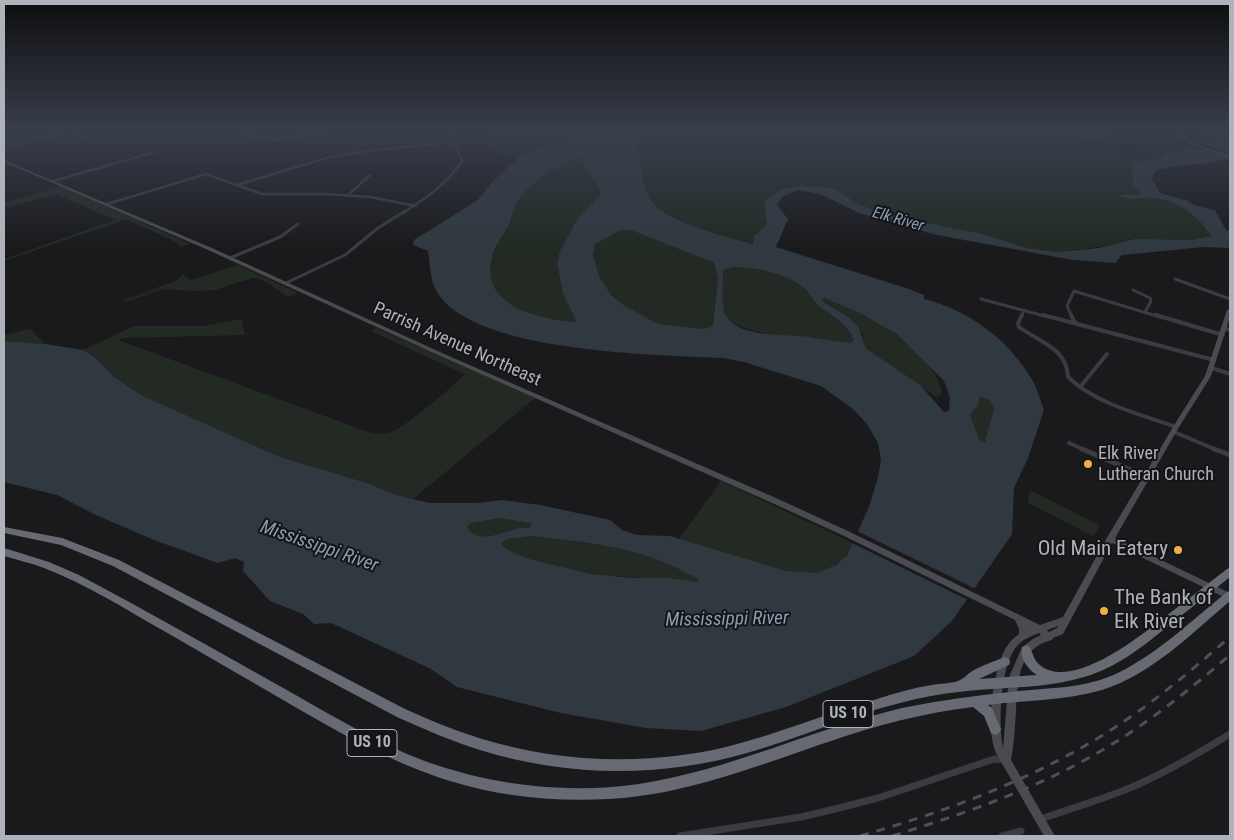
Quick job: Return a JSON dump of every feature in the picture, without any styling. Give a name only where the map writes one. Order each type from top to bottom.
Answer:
[{"type":"highway","name":"US 10","points":[[4,530],[49,539],[102,557],[193,602],[423,723],[484,746],[538,760],[595,766],[626,766],[684,761],[753,745],[899,698],[962,686],[1064,677],[1087,671],[1122,656],[1230,572]]},
{"type":"highway","name":"US 10","points":[[4,552],[46,565],[76,578],[311,710],[396,755],[444,774],[520,790],[568,794],[603,793],[679,782],[722,771],[878,720],[938,706],[1012,696],[1073,691],[1096,686],[1124,675],[1144,663],[1230,596]]},
{"type":"highway","points":[[1026,650],[1030,665],[1039,672],[1064,677]]},
{"type":"highway","points":[[962,686],[977,674],[1005,662]]},
{"type":"highway","points":[[974,701],[988,712],[995,729]]},
{"type":"main road","name":"Parrish Avenue Northeast","points":[[28,170],[230,258],[435,352],[845,533]]},
{"type":"street","points":[[53,181],[91,170]]},
{"type":"street","points":[[237,185],[287,170]]},
{"type":"street","points":[[286,283],[345,256],[378,228],[430,196],[455,170]]},
{"type":"street","points":[[107,204],[206,174],[262,194],[375,198],[416,206]]},
{"type":"street","points":[[346,196],[370,175]]},
{"type":"street","points":[[230,258],[273,240],[290,231],[298,224]]},
{"type":"street","points":[[1175,279],[1230,299]]},
{"type":"street","points":[[1133,290],[1150,298],[1151,301],[1145,312]]},
{"type":"street","points":[[1075,323],[1068,306],[1074,291],[1145,312],[1226,331]]},
{"type":"street","points":[[981,299],[1215,361]]},
{"type":"street","points":[[1024,310],[1018,322],[1019,327],[1057,350],[1066,359],[1069,379],[1080,387],[1230,455]]},
{"type":"street","points":[[1006,760],[1016,671],[1026,650],[1036,642],[1060,631],[1175,429],[1199,393],[1215,361],[1226,331],[1230,310]]},
{"type":"street","points":[[1080,387],[1107,354]]},
{"type":"street","points":[[1212,368],[1230,374]]},
{"type":"street","points":[[1069,443],[1147,477]]},
{"type":"street","name":"Parrish Avenue Northeast","points":[[845,533],[1040,629],[1049,637]]},
{"type":"street","points":[[1111,539],[1230,596]]},
{"type":"street","points":[[1017,618],[1023,629],[1022,637]]},
{"type":"street","points":[[1050,836],[996,741],[995,729],[1000,683],[1005,662],[1014,643],[1022,637],[1065,620]]},
{"type":"street","points":[[1041,819],[1109,796],[1142,782],[1200,753],[1230,734]]},
{"type":"street","points":[[680,836],[836,809],[878,798],[994,759],[1006,760]]},
{"type":"street","points":[[1002,836],[1021,831]]},
{"type":"shaded area","points":[[553,170],[587,170],[600,190],[601,195],[591,207],[557,263],[563,294],[576,320],[574,322],[528,313],[514,306],[503,298],[494,287],[491,274],[493,253],[509,224],[517,201],[544,175]]},
{"type":"shaded area","points":[[641,170],[1158,170],[1145,181],[1148,191],[1190,207],[1222,243],[1107,246],[1056,252],[1026,251],[881,216],[819,191],[796,189],[782,195],[769,205],[771,222],[753,244],[698,228],[669,215],[658,208],[651,200]]},
{"type":"shaded area","points":[[60,186],[190,244],[179,247],[172,240],[128,220],[124,220],[4,261],[4,259],[115,220],[56,194],[4,208],[4,203]]},
{"type":"shaded area","points":[[631,230],[714,263],[718,278],[713,326],[703,329],[658,324],[622,304],[612,296],[600,278],[593,255],[594,244],[619,231]]},
{"type":"shaded area","points":[[238,265],[298,293],[288,297],[266,282],[252,278],[215,290],[166,289],[124,302],[124,300],[183,282],[124,299],[176,281],[183,274],[190,280]]},
{"type":"shaded area","points":[[734,267],[771,272],[797,283],[817,303],[843,323],[854,340],[851,344],[784,337],[747,329],[734,323],[726,316],[724,311],[723,270]]},
{"type":"shaded area","points":[[824,298],[857,311],[895,334],[927,363],[937,378],[942,393],[938,397],[935,396],[867,349],[863,344],[863,334],[843,313],[821,300]]},
{"type":"shaded area","points":[[242,319],[245,335],[124,338],[118,340],[371,433],[389,433],[400,428],[443,394],[464,374],[371,331],[376,328],[535,398],[413,499],[280,457],[141,395],[113,376],[94,357],[83,350],[134,326],[204,326]]},
{"type":"shaded area","points":[[30,329],[45,344],[4,341],[4,335]]},
{"type":"shaded area","points":[[980,396],[989,400],[994,409],[986,442],[979,439],[970,415]]},
{"type":"shaded area","points":[[721,481],[853,543],[847,554],[834,566],[816,573],[802,573],[767,567],[679,539]]},
{"type":"shaded area","points":[[1032,491],[1100,526],[1093,536],[1028,503],[1029,493]]},
{"type":"shaded area","points":[[500,518],[530,523],[531,527],[517,528],[496,535],[483,536],[471,532],[467,526],[471,523]]},
{"type":"shaded area","points":[[532,536],[591,543],[631,551],[669,564],[699,580],[697,582],[591,574],[526,558],[506,549],[501,543],[507,539]]},
{"type":"water","points":[[505,170],[553,170],[544,175],[517,201],[509,224],[493,253],[491,274],[494,287],[503,298],[514,306],[528,313],[543,317],[574,322],[576,320],[563,294],[557,263],[560,251],[578,218],[601,195],[600,190],[587,170],[641,170],[647,192],[658,208],[682,222],[753,244],[754,236],[767,225],[764,202],[782,189],[801,186],[834,188],[859,205],[908,219],[986,235],[1026,248],[1056,252],[1099,248],[1135,239],[1192,240],[1211,236],[1194,215],[1178,205],[1161,199],[1121,197],[1121,195],[1139,195],[1141,193],[1133,185],[1132,170],[1156,170],[1152,179],[1160,193],[1215,210],[1226,230],[1230,232],[1230,248],[1204,247],[1122,255],[1115,263],[1073,260],[937,235],[859,213],[820,194],[798,190],[783,196],[777,205],[788,219],[776,247],[909,289],[924,295],[924,299],[956,310],[971,319],[999,339],[1022,364],[1035,385],[1044,410],[1028,458],[1014,488],[1012,534],[952,621],[914,656],[786,707],[701,731],[646,728],[561,713],[457,687],[431,669],[331,623],[314,624],[303,614],[270,601],[243,571],[244,562],[235,558],[218,563],[154,540],[98,516],[57,495],[4,482],[4,341],[45,344],[83,350],[94,357],[113,376],[141,395],[280,457],[367,483],[396,495],[430,503],[478,503],[502,500],[540,505],[610,520],[622,530],[637,535],[670,536],[786,571],[816,573],[836,565],[847,555],[869,507],[881,460],[878,443],[867,424],[853,409],[821,386],[744,362],[724,358],[614,352],[569,347],[526,339],[488,328],[457,312],[437,292],[432,278],[428,251],[413,245],[414,240],[478,200],[492,182]],"holes":[[[631,230],[714,263],[718,278],[713,326],[703,329],[658,324],[622,304],[612,296],[600,278],[593,255],[595,244],[619,231]],[[734,267],[762,270],[780,275],[797,283],[808,292],[818,305],[842,323],[854,340],[851,343],[846,343],[809,337],[764,334],[741,328],[732,323],[724,311],[723,270]],[[825,298],[860,313],[896,334],[944,381],[950,398],[949,411],[944,412],[920,385],[867,349],[860,330],[854,322],[821,300]],[[980,396],[989,400],[994,409],[985,442],[979,439],[970,415],[978,405]],[[500,518],[530,523],[531,527],[517,528],[496,535],[483,536],[471,532],[467,526],[471,523]],[[532,536],[631,551],[669,564],[699,580],[697,582],[667,578],[633,578],[591,574],[526,558],[506,549],[501,543],[507,539]]]},
{"type":"pier","points":[[855,530],[978,590],[970,601],[850,542]]},
{"type":"railway","points":[[860,836],[927,815],[993,791],[1087,745],[1132,716],[1230,637]]},
{"type":"railway","points":[[892,836],[998,800],[1074,766],[1116,742],[1150,719],[1230,655]]},
{"type":"place","name":"Elk River Lutheran Church","points":[[1088,464]]},
{"type":"place","name":"Old Main Eatery","points":[[1178,550]]},
{"type":"place","name":"The Bank of Elk River","points":[[1104,611]]},
{"type":"water label","name":"Elk River","points":[[898,220]]},
{"type":"water label","name":"Mississippi River","points":[[319,547]]},
{"type":"water label","name":"Mississippi River","points":[[727,620]]}]
